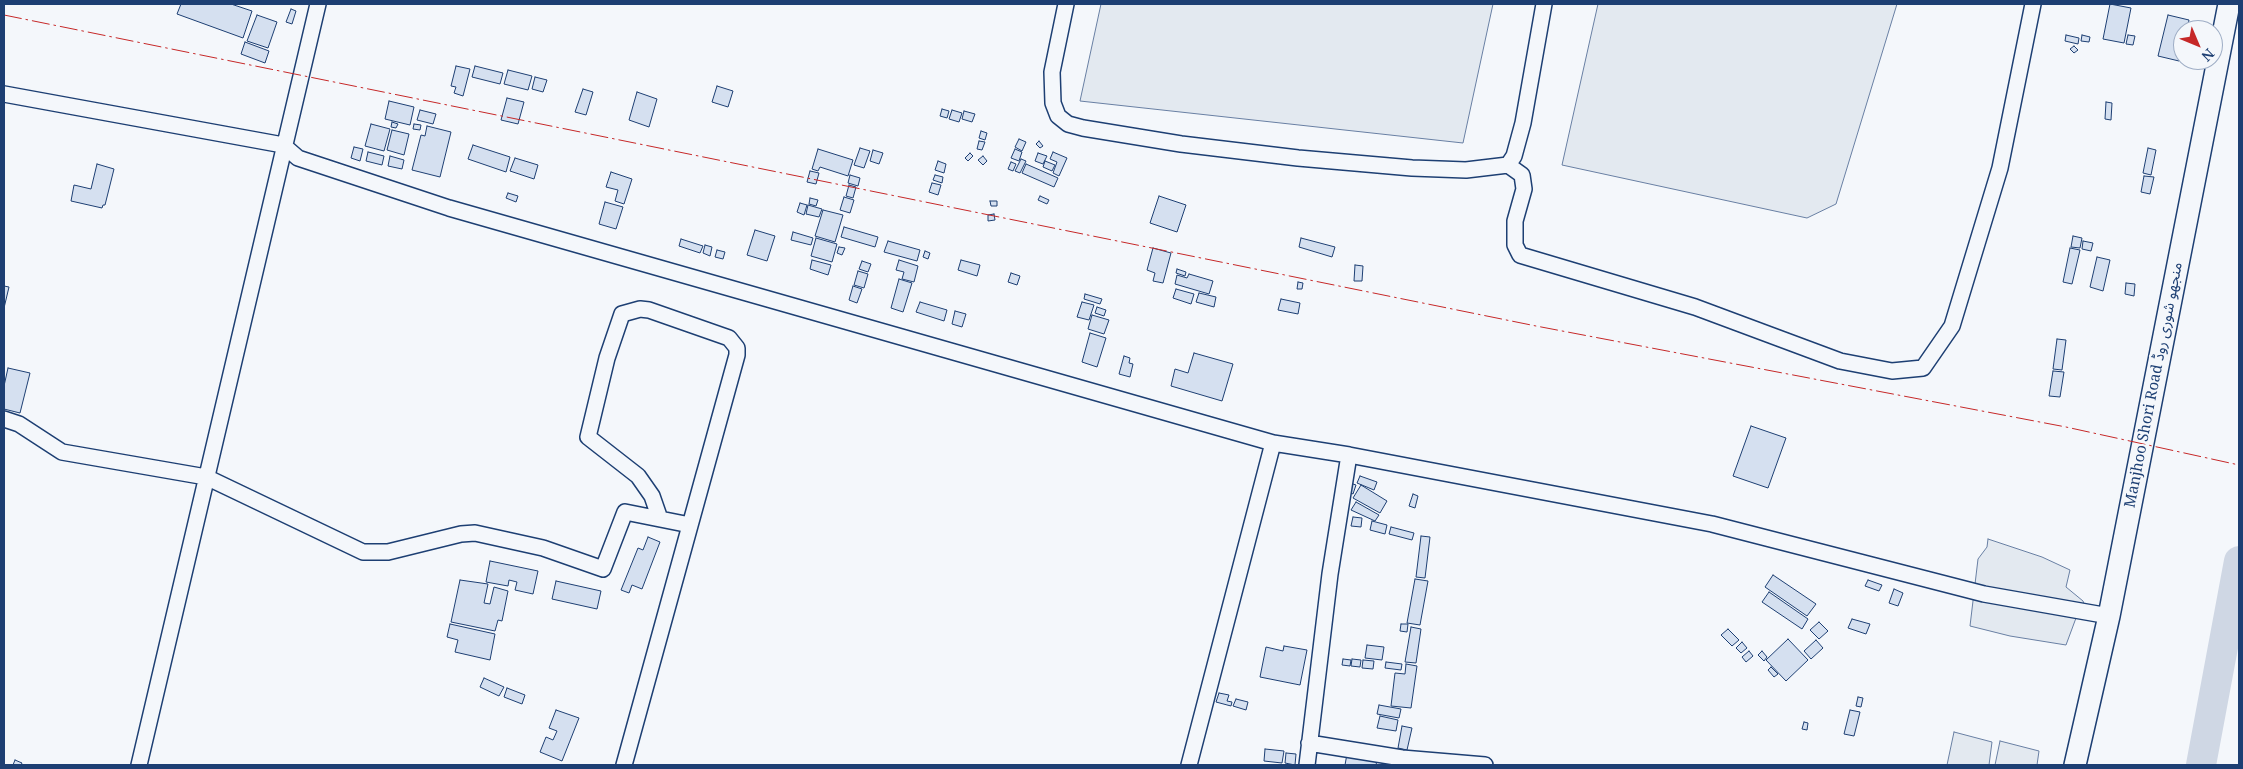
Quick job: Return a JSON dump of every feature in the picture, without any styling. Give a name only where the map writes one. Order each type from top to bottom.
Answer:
[{"type":"street","points":[[139,765],[283,145],[318,4]]},
{"type":"street","points":[[1066,4],[1052,80],[1053,103],[1058,116],[1068,124],[1181,144],[1298,158],[1430,169],[1466,170],[1508,165],[1522,175],[1524,189],[1515,221],[1515,245],[1520,255],[1695,307],[1840,361],[1892,371],[1923,368],[1952,326],[2000,168],[2034,4]]},
{"type":"street","points":[[1508,165],[1514,156],[1523,123],[1544,4]]},
{"type":"street","name":"Manjhoo Shori Road منجھو شوری روڈ","points":[[2075,765],[2109,616],[2229,4]]},
{"type":"street","points":[[4,94],[283,145],[298,158],[449,208],[1273,443],[1349,455],[1712,524],[1984,594],[2109,616]]},
{"type":"street","points":[[624,765],[737,355],[737,348],[729,338],[649,310],[640,310],[622,314],[602,377],[588,437],[638,476],[652,496],[660,519]]},
{"type":"street","points":[[4,419],[19,424],[62,452],[206,477],[364,552],[388,552],[461,534],[475,533],[543,548],[603,569],[625,512],[690,525]]},
{"type":"street","points":[[1189,765],[1273,443]]},
{"type":"street","points":[[1307,765],[1330,574],[1349,455]]},
{"type":"street","points":[[1309,743],[1402,758],[1485,765]]},
{"type":"shaded area","points":[[1101,4],[1493,4],[1463,143],[1080,101]]},
{"type":"shaded area","points":[[1598,4],[1897,4],[1836,204],[1807,218],[1562,165]]},
{"type":"shaded area","points":[[1988,539],[2042,557],[2070,570],[2066,587],[2083,601],[2085,606],[2076,618],[2066,645],[2010,636],[1970,626],[1978,559],[1987,547]]},
{"type":"shaded area","points":[[1954,732],[1992,742],[1989,765],[1947,765]]},
{"type":"shaded area","points":[[2000,741],[2039,751],[2037,765],[1995,765]]},
{"type":"building","points":[[181,4],[231,4],[252,11],[243,38],[177,14]]},
{"type":"building","points":[[2110,4],[2131,8],[2124,43],[2103,39]]},
{"type":"building","points":[[291,9],[296,11],[292,24],[286,22]]},
{"type":"building","points":[[257,15],[277,22],[268,48],[247,41]]},
{"type":"building","points":[[2168,15],[2189,20],[2173,20],[2173,60],[2158,56]]},
{"type":"building","points":[[2066,35],[2079,38],[2078,44],[2065,41]]},
{"type":"building","points":[[2082,35],[2090,37],[2089,42],[2081,41]]},
{"type":"building","points":[[2128,35],[2135,36],[2133,45],[2126,44]]},
{"type":"building","points":[[245,42],[269,51],[265,63],[241,54]]},
{"type":"building","points":[[2074,46],[2078,50],[2074,53],[2070,49]]},
{"type":"building","points":[[456,66],[470,69],[463,96],[454,93],[456,87],[451,86]]},
{"type":"building","points":[[475,66],[503,73],[500,84],[472,77]]},
{"type":"building","points":[[508,70],[532,76],[528,90],[504,84]]},
{"type":"building","points":[[535,77],[547,80],[543,92],[532,89]]},
{"type":"building","points":[[717,86],[733,91],[728,107],[712,102]]},
{"type":"building","points":[[583,89],[593,92],[586,115],[575,112]]},
{"type":"building","points":[[637,92],[657,99],[649,127],[629,120]]},
{"type":"building","points":[[507,98],[524,102],[518,124],[501,120]]},
{"type":"building","points":[[389,101],[414,107],[410,125],[385,119]]},
{"type":"building","points":[[2106,102],[2112,103],[2111,120],[2105,119]]},
{"type":"building","points":[[942,109],[949,111],[947,118],[940,116]]},
{"type":"building","points":[[420,110],[436,114],[433,124],[417,120]]},
{"type":"building","points":[[952,110],[962,113],[959,122],[949,119]]},
{"type":"building","points":[[964,111],[975,114],[972,122],[962,119]]},
{"type":"building","points":[[392,122],[398,124],[396,128],[391,127]]},
{"type":"building","points":[[371,124],[390,129],[384,151],[365,146]]},
{"type":"building","points":[[414,124],[421,125],[420,130],[413,129]]},
{"type":"building","points":[[427,126],[451,132],[440,177],[412,170],[421,135],[425,136]]},
{"type":"building","points":[[392,130],[409,134],[404,155],[387,150]]},
{"type":"building","points":[[981,131],[987,133],[985,140],[979,138]]},
{"type":"building","points":[[1019,139],[1026,142],[1022,151],[1015,147]]},
{"type":"building","points":[[979,141],[985,142],[982,150],[977,149]]},
{"type":"building","points":[[1039,141],[1043,146],[1040,148],[1036,144]]},
{"type":"building","points":[[473,145],[510,157],[506,172],[468,159]]},
{"type":"building","points":[[354,147],[363,149],[360,161],[351,158]]},
{"type":"building","points":[[860,148],[870,151],[864,168],[854,165]]},
{"type":"building","points":[[2148,148],[2156,150],[2151,175],[2143,173]]},
{"type":"building","points":[[818,149],[853,160],[848,176],[820,167],[818,171],[812,169]]},
{"type":"building","points":[[1015,149],[1022,152],[1019,161],[1011,158]]},
{"type":"building","points":[[873,150],[883,153],[879,164],[870,161]]},
{"type":"building","points":[[368,152],[384,156],[382,165],[366,161]]},
{"type":"building","points":[[1053,152],[1067,158],[1059,176],[1053,173],[1057,162],[1050,159]]},
{"type":"building","points":[[970,153],[973,156],[968,161],[965,158]]},
{"type":"building","points":[[1038,153],[1047,156],[1043,164],[1035,161]]},
{"type":"building","points":[[390,156],[404,160],[402,169],[388,166]]},
{"type":"building","points":[[983,156],[987,161],[983,165],[978,160]]},
{"type":"building","points":[[515,158],[538,165],[534,179],[510,171]]},
{"type":"building","points":[[1021,159],[1026,161],[1020,173],[1015,171]]},
{"type":"building","points":[[938,161],[946,164],[944,173],[935,170]]},
{"type":"building","points":[[1045,161],[1055,165],[1052,171],[1043,167]]},
{"type":"building","points":[[1011,162],[1016,164],[1013,171],[1008,169]]},
{"type":"building","points":[[97,164],[114,169],[105,205],[102,208],[71,201],[74,185],[91,189]]},
{"type":"building","points":[[1026,164],[1058,178],[1054,187],[1022,173]]},
{"type":"building","points":[[810,171],[819,173],[816,184],[807,182]]},
{"type":"building","points":[[611,172],[632,179],[624,204],[615,201],[618,190],[606,187]]},
{"type":"building","points":[[850,175],[860,178],[858,186],[848,183]]},
{"type":"building","points":[[935,175],[943,177],[942,183],[933,180]]},
{"type":"building","points":[[2144,176],[2154,177],[2150,194],[2141,192]]},
{"type":"building","points":[[932,183],[941,185],[938,195],[929,192]]},
{"type":"building","points":[[849,185],[856,187],[853,198],[846,196]]},
{"type":"building","points":[[508,193],[518,196],[516,202],[506,198]]},
{"type":"building","points":[[1040,196],[1049,200],[1047,204],[1038,200]]},
{"type":"building","points":[[1159,196],[1186,205],[1177,232],[1150,223]]},
{"type":"building","points":[[844,197],[854,200],[850,213],[840,210]]},
{"type":"building","points":[[810,198],[818,200],[816,206],[809,204]]},
{"type":"building","points":[[990,201],[997,201],[997,206],[991,206]]},
{"type":"building","points":[[605,202],[623,207],[616,229],[599,224]]},
{"type":"building","points":[[800,203],[807,205],[804,215],[797,212]]},
{"type":"building","points":[[808,205],[822,209],[819,217],[806,214]]},
{"type":"building","points":[[823,210],[843,215],[835,242],[815,236]]},
{"type":"building","points":[[994,214],[995,220],[988,221],[988,215]]},
{"type":"building","points":[[844,227],[878,237],[875,247],[841,237]]},
{"type":"building","points":[[755,230],[775,236],[767,261],[747,255]]},
{"type":"building","points":[[793,232],[813,238],[811,245],[791,240]]},
{"type":"building","points":[[2073,236],[2082,238],[2080,248],[2071,247]]},
{"type":"building","points":[[816,238],[837,244],[832,262],[811,256]]},
{"type":"building","points":[[1301,238],[1335,247],[1332,257],[1299,247]]},
{"type":"building","points":[[681,239],[703,246],[700,253],[679,246]]},
{"type":"building","points":[[888,241],[920,250],[917,261],[884,252]]},
{"type":"building","points":[[2083,241],[2093,243],[2091,251],[2082,249]]},
{"type":"building","points":[[705,245],[712,247],[710,256],[703,253]]},
{"type":"building","points":[[839,247],[845,248],[842,255],[837,253]]},
{"type":"building","points":[[1153,248],[1171,253],[1163,283],[1153,281],[1155,273],[1147,270]]},
{"type":"building","points":[[2070,248],[2080,250],[2072,284],[2063,282]]},
{"type":"building","points":[[717,250],[725,252],[723,259],[715,257]]},
{"type":"building","points":[[925,251],[930,253],[928,259],[923,257]]},
{"type":"building","points":[[2097,257],[2110,260],[2103,291],[2090,287]]},
{"type":"building","points":[[812,260],[831,265],[828,275],[810,269]]},
{"type":"building","points":[[899,260],[918,266],[914,282],[902,279],[904,272],[896,270]]},
{"type":"building","points":[[961,260],[980,265],[977,276],[958,270]]},
{"type":"building","points":[[862,261],[871,264],[868,272],[859,269]]},
{"type":"building","points":[[1355,265],[1363,266],[1362,281],[1354,281]]},
{"type":"building","points":[[1177,269],[1186,272],[1185,276],[1176,273]]},
{"type":"building","points":[[858,271],[868,274],[864,288],[854,285]]},
{"type":"building","points":[[1011,273],[1020,276],[1017,285],[1008,282]]},
{"type":"building","points":[[1189,274],[1213,281],[1209,294],[1175,284],[1177,275],[1187,278]]},
{"type":"building","points":[[899,279],[912,283],[903,312],[891,308]]},
{"type":"building","points":[[1298,282],[1303,283],[1302,289],[1297,289]]},
{"type":"building","points":[[2126,283],[2135,284],[2134,296],[2125,294]]},
{"type":"building","points":[[4,286],[9,287],[4,308]]},
{"type":"building","points":[[853,286],[862,289],[857,303],[849,300]]},
{"type":"building","points":[[1176,289],[1194,294],[1191,304],[1173,298]]},
{"type":"building","points":[[1199,293],[1216,297],[1214,307],[1196,302]]},
{"type":"building","points":[[1085,294],[1102,299],[1100,304],[1084,299]]},
{"type":"building","points":[[1281,299],[1300,303],[1298,314],[1278,310]]},
{"type":"building","points":[[920,302],[947,310],[944,321],[916,312]]},
{"type":"building","points":[[1082,302],[1094,305],[1089,320],[1077,317]]},
{"type":"building","points":[[1097,307],[1106,310],[1104,316],[1095,313]]},
{"type":"building","points":[[955,311],[966,314],[962,327],[952,324]]},
{"type":"building","points":[[1092,315],[1109,320],[1104,334],[1088,329]]},
{"type":"building","points":[[1090,333],[1106,338],[1097,367],[1082,362]]},
{"type":"building","points":[[2057,339],[2066,340],[2062,370],[2053,369]]},
{"type":"building","points":[[1194,353],[1233,364],[1222,401],[1171,386],[1175,369],[1188,373]]},
{"type":"building","points":[[1124,356],[1130,358],[1129,363],[1133,364],[1130,377],[1119,374]]},
{"type":"building","points":[[8,368],[30,373],[20,413],[4,409],[4,386]]},
{"type":"building","points":[[2053,371],[2064,372],[2060,397],[2049,396]]},
{"type":"building","points":[[1751,426],[1786,438],[1768,488],[1733,476]]},
{"type":"building","points":[[1360,476],[1377,482],[1374,490],[1357,483]]},
{"type":"building","points":[[1350,483],[1356,485],[1353,494],[1347,491]]},
{"type":"building","points":[[1361,485],[1387,501],[1380,513],[1353,498]]},
{"type":"building","points":[[1413,494],[1418,496],[1415,508],[1409,506]]},
{"type":"building","points":[[1356,502],[1379,515],[1375,521],[1351,510]]},
{"type":"building","points":[[1353,517],[1362,518],[1361,527],[1351,526]]},
{"type":"building","points":[[1372,521],[1387,525],[1385,534],[1370,530]]},
{"type":"building","points":[[1391,527],[1414,533],[1412,540],[1389,534]]},
{"type":"building","points":[[1421,536],[1430,537],[1425,578],[1416,577]]},
{"type":"building","points":[[648,537],[660,542],[642,589],[632,585],[629,593],[621,590],[638,548],[643,550]]},
{"type":"building","points":[[490,561],[538,571],[533,594],[515,590],[517,582],[509,580],[508,586],[486,582]]},
{"type":"building","points":[[1773,575],[1816,604],[1807,616],[1765,587]]},
{"type":"building","points":[[1415,579],[1428,581],[1420,625],[1407,623]]},
{"type":"building","points":[[460,580],[488,584],[484,603],[490,604],[494,587],[508,591],[502,621],[498,620],[495,631],[451,622]]},
{"type":"building","points":[[1868,580],[1882,585],[1879,591],[1865,586]]},
{"type":"building","points":[[556,581],[601,591],[597,609],[552,599]]},
{"type":"building","points":[[1894,589],[1903,593],[1898,606],[1889,603]]},
{"type":"building","points":[[1769,592],[1808,619],[1802,629],[1762,602]]},
{"type":"building","points":[[1852,619],[1870,624],[1866,634],[1848,628]]},
{"type":"building","points":[[1819,622],[1828,631],[1819,639],[1810,630]]},
{"type":"building","points":[[450,624],[495,634],[490,660],[455,652],[458,640],[447,637]]},
{"type":"building","points":[[1401,624],[1408,624],[1407,632],[1400,631]]},
{"type":"building","points":[[1411,627],[1421,629],[1416,663],[1405,662]]},
{"type":"building","points":[[1728,629],[1739,640],[1732,646],[1721,635]]},
{"type":"building","points":[[1788,639],[1808,660],[1786,681],[1766,660]]},
{"type":"building","points":[[1816,640],[1823,648],[1811,659],[1804,651]]},
{"type":"building","points":[[1742,642],[1747,648],[1741,653],[1736,648]]},
{"type":"building","points":[[1367,645],[1384,647],[1382,660],[1365,658]]},
{"type":"building","points":[[1284,646],[1307,650],[1300,685],[1260,677],[1266,647],[1283,651]]},
{"type":"building","points":[[1749,651],[1753,656],[1746,662],[1742,657]]},
{"type":"building","points":[[1762,651],[1767,657],[1764,661],[1758,655]]},
{"type":"building","points":[[1343,659],[1351,660],[1350,666],[1342,665]]},
{"type":"building","points":[[1352,659],[1361,660],[1360,667],[1351,666]]},
{"type":"building","points":[[1363,660],[1374,661],[1373,669],[1362,668]]},
{"type":"building","points":[[1386,662],[1402,664],[1401,670],[1385,668]]},
{"type":"building","points":[[1406,664],[1417,666],[1411,708],[1391,706],[1395,673],[1405,674]]},
{"type":"building","points":[[1771,667],[1778,674],[1774,677],[1768,670]]},
{"type":"building","points":[[484,678],[504,687],[499,696],[480,687]]},
{"type":"building","points":[[507,688],[525,695],[522,704],[504,697]]},
{"type":"building","points":[[1219,693],[1229,695],[1227,701],[1232,702],[1231,706],[1216,702]]},
{"type":"building","points":[[1858,697],[1863,698],[1861,707],[1856,706]]},
{"type":"building","points":[[1236,699],[1248,702],[1246,710],[1233,706]]},
{"type":"building","points":[[1379,705],[1401,709],[1399,718],[1377,714]]},
{"type":"building","points":[[556,710],[579,718],[562,761],[540,752],[546,737],[553,740],[557,731],[549,728]]},
{"type":"building","points":[[1850,710],[1860,712],[1854,736],[1844,734]]},
{"type":"building","points":[[1380,716],[1398,720],[1396,731],[1377,728]]},
{"type":"building","points":[[1804,722],[1808,723],[1807,730],[1802,729]]},
{"type":"building","points":[[1402,726],[1412,728],[1407,750],[1398,748]]},
{"type":"building","points":[[1265,749],[1284,751],[1282,763],[1264,761]]},
{"type":"building","points":[[1286,753],[1296,754],[1295,765],[1285,763]]},
{"type":"building","points":[[1347,754],[1377,760],[1376,765],[1345,765]]},
{"type":"building","points":[[15,760],[22,763],[21,765],[13,765]]},
{"type":"waterway","points":[[2201,765],[2239,561]]},
{"type":"power","points":[[4,15],[1536,326],[2066,427],[2239,465]]}]
